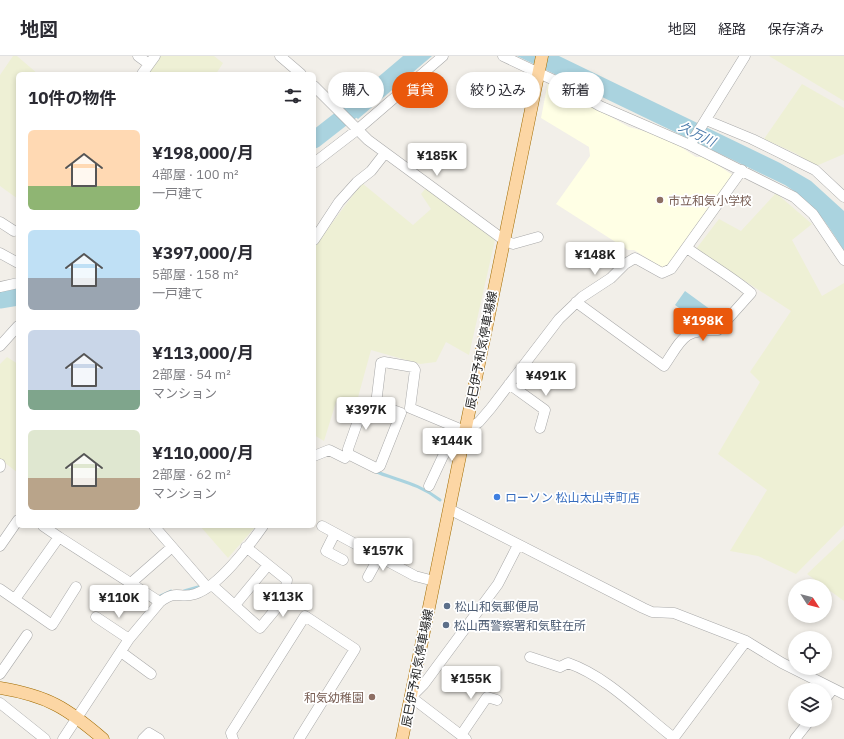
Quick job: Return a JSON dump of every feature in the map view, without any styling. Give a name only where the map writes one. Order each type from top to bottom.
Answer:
[{"type":"main road","name":"辰巳伊予和気停車場線","points":[[402,739],[449,509],[462,430],[504,240],[540,65]]},
{"type":"main road","points":[[0,688],[21,691],[50,700],[78,717],[103,739]]},
{"type":"street","points":[[138,56],[152,60],[143,72]]},
{"type":"street","points":[[280,56],[299,72]]},
{"type":"street","points":[[316,161],[354,128],[444,56]]},
{"type":"street","points":[[503,56],[540,65],[600,106],[691,143],[784,192],[804,205],[824,227],[844,260]]},
{"type":"street","points":[[691,143],[745,56]]},
{"type":"street","points":[[316,88],[354,128],[385,153],[504,240],[513,244],[538,237]]},
{"type":"street","points":[[705,121],[752,139],[815,170],[844,197]]},
{"type":"street","points":[[316,237],[339,202],[357,182],[371,171],[385,153]]},
{"type":"street","points":[[429,486],[443,456],[462,430],[479,422],[559,319],[576,302],[612,278],[635,258],[641,260],[659,272],[665,273],[671,269],[742,170]]},
{"type":"street","points":[[0,222],[14,231]]},
{"type":"street","points":[[576,302],[664,366],[686,335],[695,332],[718,330],[751,293],[729,275],[711,266],[687,248]]},
{"type":"street","points":[[0,253],[16,262]]},
{"type":"street","points":[[0,287],[16,283]]},
{"type":"street","points":[[0,346],[16,328]]},
{"type":"street","points":[[348,454],[376,468],[380,466],[406,410],[415,370],[413,367],[384,362],[381,363],[376,404]]},
{"type":"street","points":[[509,384],[545,410],[540,428]]},
{"type":"street","points":[[316,455],[329,450],[345,458],[348,454],[359,418],[360,404],[376,404],[406,410],[462,430]]},
{"type":"street","points":[[449,509],[643,608],[652,612],[674,613],[746,641],[782,663],[844,694]]},
{"type":"street","points":[[0,546],[16,523]]},
{"type":"street","points":[[322,526],[415,576],[434,581]]},
{"type":"street","points":[[46,528],[160,602]]},
{"type":"street","points":[[156,528],[209,586],[235,605],[260,628],[284,599],[287,580],[246,547]]},
{"type":"street","points":[[63,739],[130,639],[160,602],[169,595],[195,594],[220,578],[261,528]]},
{"type":"street","points":[[335,533],[326,551],[343,560]]},
{"type":"street","points":[[15,599],[59,537]]},
{"type":"street","points":[[497,700],[487,697],[463,737],[411,697],[424,684],[498,584],[518,545]]},
{"type":"street","points":[[131,583],[172,547]]},
{"type":"street","points":[[368,577],[379,557]]},
{"type":"street","points":[[235,605],[268,565]]},
{"type":"street","points":[[0,589],[52,625],[76,587]]},
{"type":"street","points":[[96,616],[130,639]]},
{"type":"street","points":[[233,739],[231,733],[305,616],[355,649],[299,739]]},
{"type":"street","points":[[0,674],[27,635]]},
{"type":"street","points":[[530,657],[560,667],[568,663],[584,669],[614,689],[673,738],[746,641]]},
{"type":"street","points":[[121,652],[151,674]]},
{"type":"street","points":[[0,703],[45,739]]},
{"type":"street","points":[[795,739],[804,727]]},
{"type":"street","points":[[143,739],[149,734],[159,739]]},
{"type":"shaded area","points":[[13,56],[17,56],[36,72],[16,72],[16,198],[0,186],[0,75]]},
{"type":"shaded area","points":[[161,56],[214,56],[223,63],[217,72],[149,72]]},
{"type":"shaded area","points":[[769,56],[844,56],[844,101]]},
{"type":"shaded area","points":[[548,82],[548,108],[595,108],[629,127],[666,137],[696,157],[706,157],[734,176],[666,270],[634,250],[628,250],[556,204],[590,156],[589,147],[541,118]]},
{"type":"shaded area","points":[[802,84],[844,108],[844,154],[816,166],[795,153],[764,139]]},
{"type":"shaded area","points":[[362,183],[413,225],[431,209],[421,194],[426,188],[495,240],[469,355],[446,342],[436,362],[420,364],[371,350],[357,401],[336,402],[324,441],[316,436],[316,244]]},
{"type":"shaded area","points":[[776,193],[812,224],[792,240],[822,296],[844,283],[844,525],[796,574],[758,556],[730,551],[767,490],[718,454],[760,382],[750,372],[791,311],[696,249],[719,219],[741,231]]},
{"type":"shaded area","points":[[7,357],[16,363],[16,471],[0,459],[0,364]]},
{"type":"shaded area","points":[[202,528],[254,528],[228,558]]},
{"type":"shaded area","points":[[844,539],[844,601],[832,592],[832,579],[814,579],[807,574]]},
{"type":"water","points":[[403,56],[432,56],[413,72],[392,72],[392,90],[384,97],[384,72]]},
{"type":"water","points":[[517,56],[559,56],[592,72],[550,72]]},
{"type":"water","points":[[604,78],[780,163],[811,181],[844,211],[844,251],[832,231],[812,206],[785,185],[604,98]]},
{"type":"water","points":[[346,108],[371,108],[358,119]]},
{"type":"water","points":[[685,291],[711,310],[701,324],[675,305]]},
{"type":"waterway","name":"久万川","points":[[316,138],[355,108]]},
{"type":"waterway","name":"久万川","points":[[0,300],[16,297]]},
{"type":"waterway","points":[[374,471],[416,486],[440,500]]},
{"type":"waterway","points":[[184,591],[198,587]]},
{"type":"waterway","points":[[160,596],[171,591]]},
{"type":"place","name":"市立和気小学校","points":[[660,200]]},
{"type":"place","name":"ローソン 松山太山寺町店","points":[[497,497]]},
{"type":"place","name":"松山和気郵便局","points":[[447,606]]},
{"type":"place","name":"松山西警察署和気駐在所","points":[[446,625]]},
{"type":"place","name":"和気幼稚園","points":[[372,697]]}]
